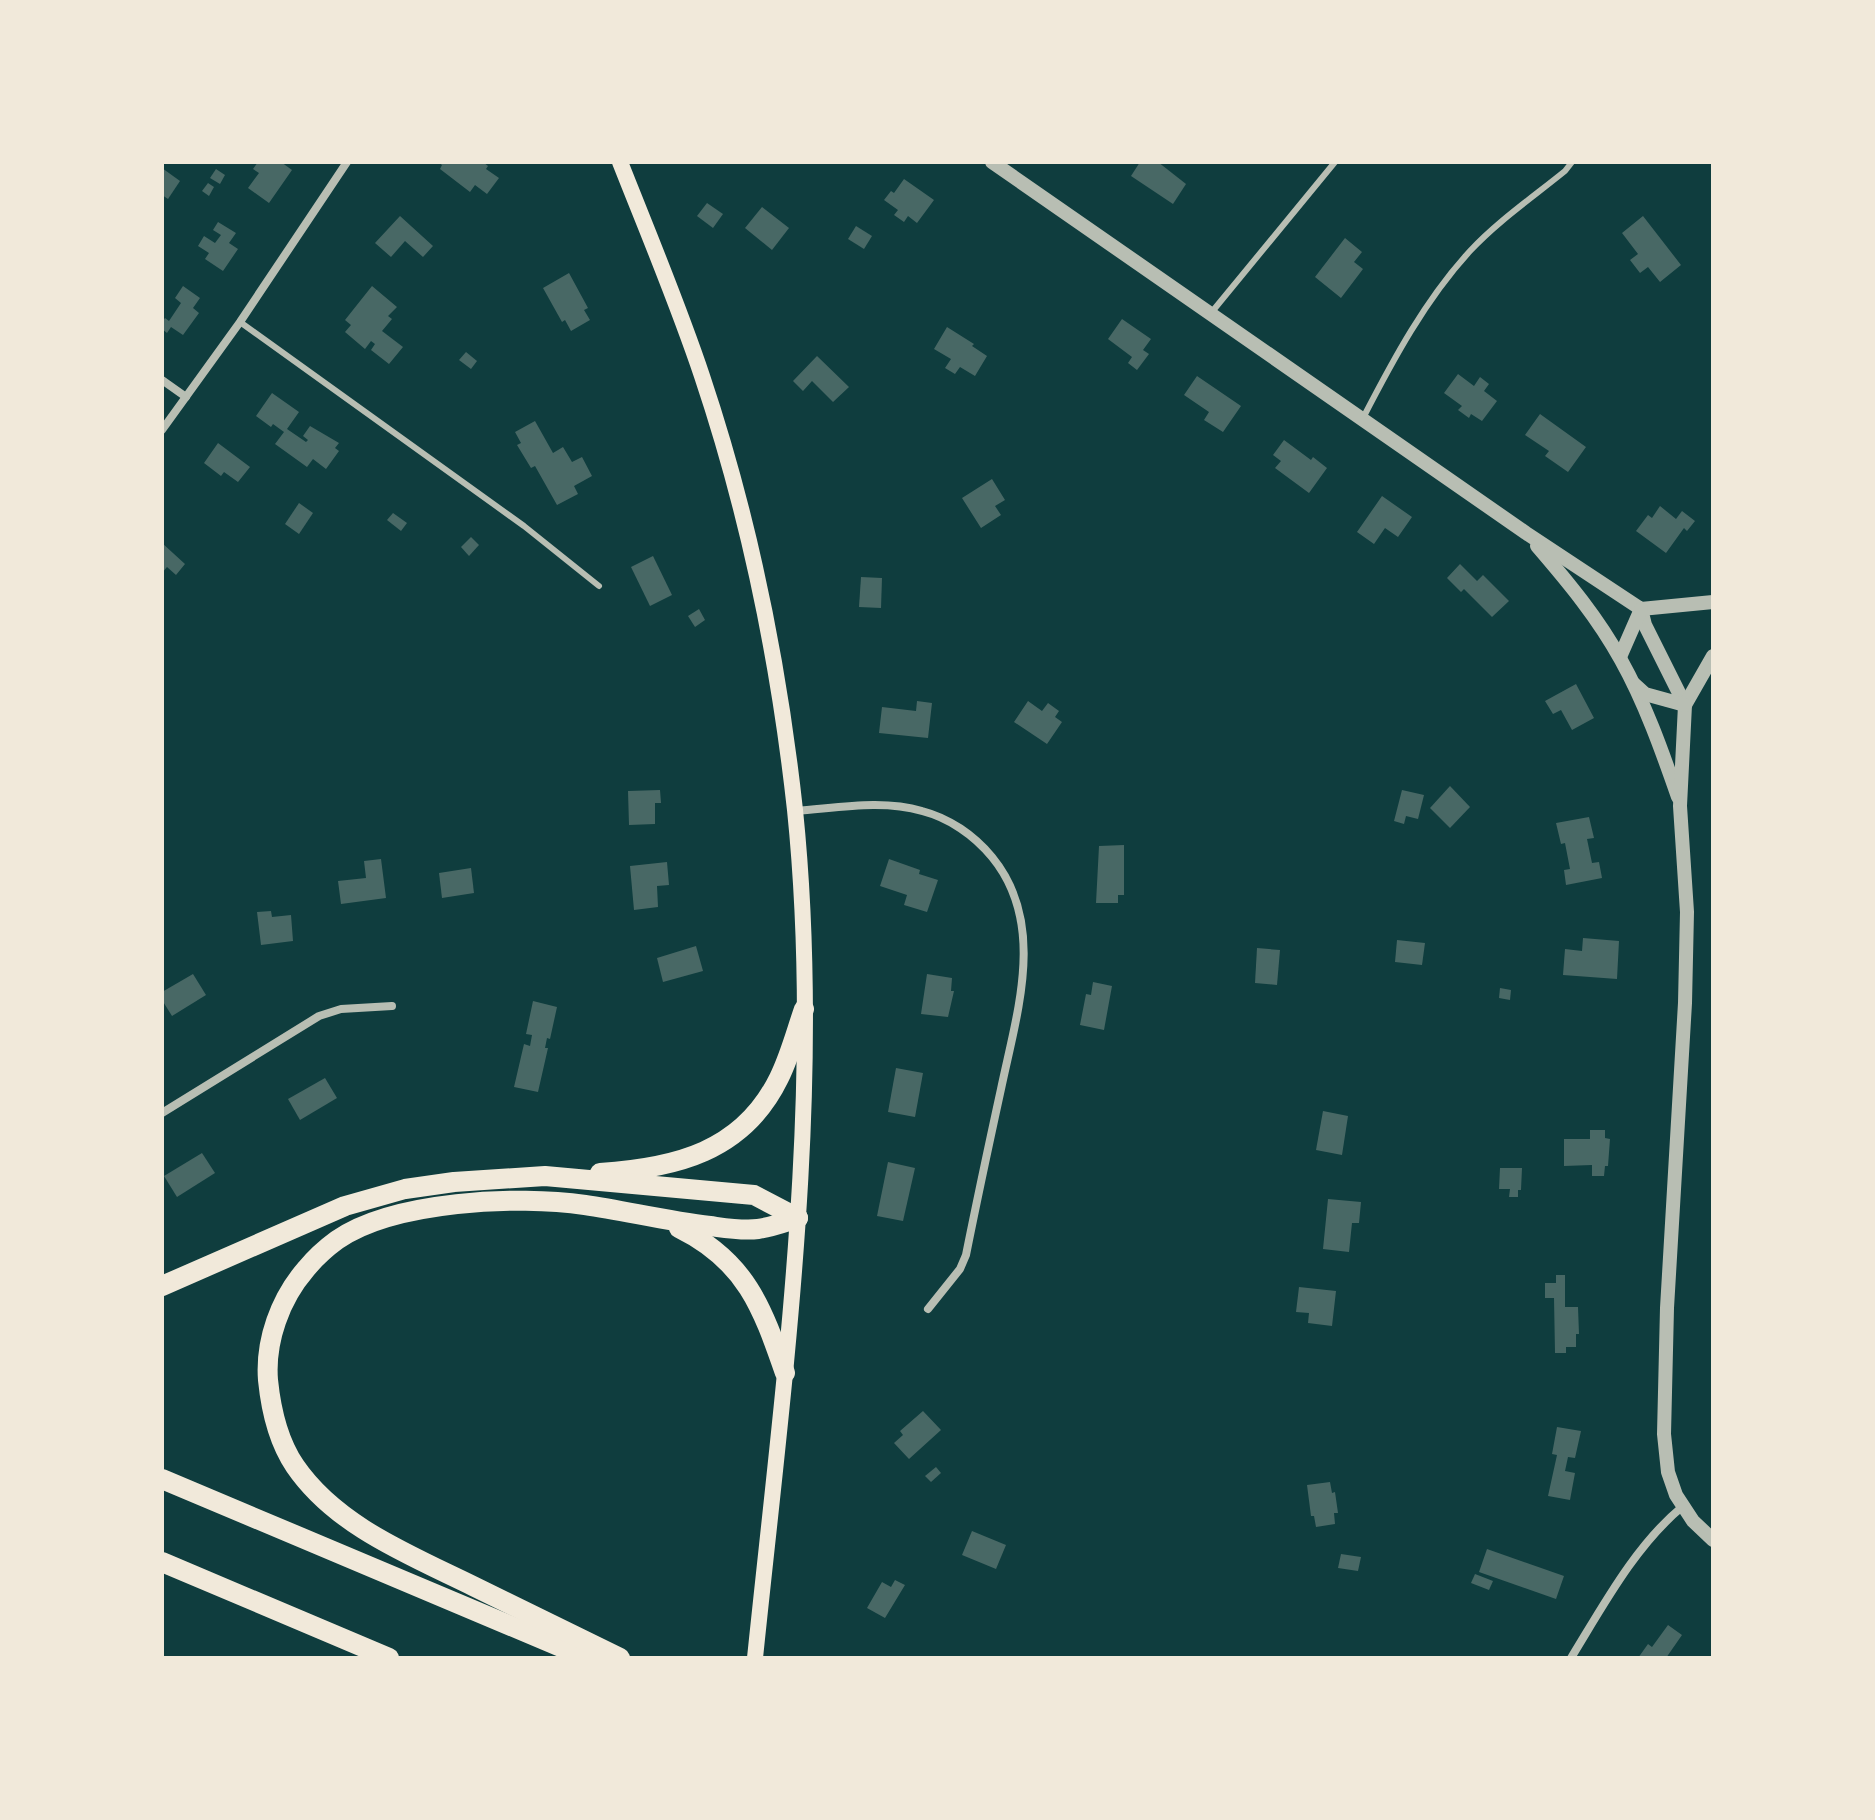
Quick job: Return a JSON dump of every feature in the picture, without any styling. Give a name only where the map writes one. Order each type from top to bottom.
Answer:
[{"type":"highway","points":[[162,1286],[296,1226],[375,1197],[429,1184],[660,1167],[688,1159],[722,1141],[746,1123],[770,1095],[785,1066],[804,1009]]},
{"type":"highway","points":[[545,1176],[754,1195],[798,1218]]},
{"type":"highway","points":[[620,1658],[409,1555],[362,1528],[327,1502],[293,1464],[279,1435],[270,1397],[269,1357],[278,1316],[301,1274],[337,1240],[374,1222],[440,1207],[540,1201],[587,1205],[665,1220],[743,1229],[776,1225],[798,1218]]},
{"type":"highway","points":[[665,1220],[712,1246],[741,1276],[768,1325],[785,1373]]},
{"type":"highway","points":[[162,1479],[587,1658]]},
{"type":"highway","points":[[162,1562],[389,1658]]},
{"type":"main road","points":[[620,162],[680,311],[731,473],[767,629],[795,811],[801,889],[804,1099],[785,1373],[755,1658]]},
{"type":"street","points":[[162,430],[240,322],[347,162]]},
{"type":"street","points":[[992,162],[1526,533],[1641,609],[1713,602]]},
{"type":"street","points":[[162,380],[186,397]]},
{"type":"street","points":[[1526,533],[1578,593],[1620,657],[1634,684],[1680,806]]},
{"type":"street","points":[[1620,657],[1641,609]]},
{"type":"street","points":[[1641,609],[1645,625],[1685,705]]},
{"type":"street","points":[[1713,656],[1685,705],[1680,806],[1687,912],[1685,1003],[1667,1308],[1664,1434],[1668,1472],[1682,1507],[1713,1540]]},
{"type":"street","points":[[1634,684],[1645,694],[1685,705]]},
{"type":"street","points":[[795,811],[888,805],[924,811],[941,818],[972,837],[992,857],[1008,880],[1021,915],[1025,933],[1023,970],[1010,1050],[966,1255],[960,1269],[928,1309]]},
{"type":"street","points":[[162,1113],[319,1016],[341,1009],[392,1006]]},
{"type":"street","points":[[1571,1658],[1638,1556],[1661,1526],[1682,1507]]},
{"type":"lane","points":[[1211,313],[1335,162]]},
{"type":"lane","points":[[1363,418],[1396,355],[1469,252],[1572,162]]},
{"type":"lane","points":[[240,322],[524,526],[599,586]]},
{"type":"building","points":[[258,162],[281,162],[292,170],[269,203],[248,188],[259,173],[253,169]]},
{"type":"building","points":[[438,162],[483,162],[488,166],[486,169],[499,178],[487,194],[475,185],[470,192],[440,169],[442,165]]},
{"type":"building","points":[[1140,162],[1158,162],[1186,184],[1173,204],[1131,176]]},
{"type":"building","points":[[162,168],[180,181],[168,199],[162,195]]},
{"type":"building","points":[[216,169],[225,175],[220,184],[210,178]]},
{"type":"building","points":[[904,179],[934,200],[917,223],[908,216],[904,222],[894,215],[898,210],[884,200],[891,191],[894,193]]},
{"type":"building","points":[[208,183],[214,187],[209,196],[202,191]]},
{"type":"building","points":[[707,203],[723,214],[713,228],[697,216]]},
{"type":"building","points":[[762,207],[789,228],[772,250],[745,228]]},
{"type":"building","points":[[400,216],[433,246],[423,257],[405,241],[391,257],[375,243]]},
{"type":"building","points":[[1643,216],[1681,265],[1660,282],[1648,267],[1640,273],[1630,260],[1638,254],[1622,233]]},
{"type":"building","points":[[218,222],[236,233],[229,243],[238,249],[223,271],[205,259],[209,253],[198,246],[204,236],[215,243],[221,235],[213,230]]},
{"type":"building","points":[[856,226],[872,236],[864,249],[848,239]]},
{"type":"building","points":[[1345,238],[1362,252],[1354,262],[1363,269],[1341,298],[1315,277]]},
{"type":"building","points":[[569,273],[588,308],[584,310],[590,320],[571,331],[565,320],[562,322],[543,288]]},
{"type":"building","points":[[183,286],[200,298],[193,308],[199,313],[183,335],[171,327],[167,333],[162,329],[162,322],[165,318],[169,321],[181,303],[175,298]]},
{"type":"building","points":[[372,286],[397,307],[388,316],[392,319],[382,331],[403,347],[389,364],[371,350],[375,344],[371,341],[365,349],[345,332],[351,325],[345,320]]},
{"type":"building","points":[[1122,319],[1151,339],[1143,350],[1149,354],[1137,370],[1128,363],[1132,357],[1108,339]]},
{"type":"building","points":[[947,327],[987,356],[975,376],[960,367],[955,374],[945,368],[951,359],[934,349]]},
{"type":"building","points":[[466,352],[477,361],[471,369],[459,360]]},
{"type":"building","points":[[817,356],[849,387],[833,402],[812,381],[803,391],[793,381]]},
{"type":"building","points":[[1458,374],[1474,386],[1480,377],[1489,384],[1484,391],[1497,401],[1482,421],[1471,414],[1469,418],[1458,410],[1462,406],[1444,393]]},
{"type":"building","points":[[1197,376],[1241,406],[1223,432],[1204,420],[1209,412],[1184,395]]},
{"type":"building","points":[[272,393],[299,412],[287,429],[306,442],[308,440],[303,436],[310,426],[339,443],[335,448],[339,451],[326,469],[313,459],[307,467],[275,444],[284,432],[256,416]]},
{"type":"building","points":[[1540,414],[1586,447],[1568,472],[1545,456],[1549,451],[1525,435]]},
{"type":"building","points":[[535,421],[553,453],[563,447],[572,462],[582,457],[592,476],[574,486],[578,494],[557,505],[535,466],[531,468],[517,445],[521,443],[515,432]]},
{"type":"building","points":[[1284,440],[1327,468],[1309,493],[1275,468],[1281,461],[1273,455]]},
{"type":"building","points":[[218,443],[250,467],[238,482],[224,472],[221,476],[204,463]]},
{"type":"building","points":[[992,479],[1005,500],[995,506],[1001,515],[981,528],[962,498]]},
{"type":"building","points":[[1382,496],[1412,517],[1398,537],[1385,528],[1374,544],[1357,532]]},
{"type":"building","points":[[299,503],[313,513],[299,534],[285,524]]},
{"type":"building","points":[[1660,506],[1676,519],[1682,511],[1695,521],[1687,531],[1684,528],[1666,553],[1636,531],[1648,515],[1652,518]]},
{"type":"building","points":[[393,513],[407,523],[401,531],[387,520]]},
{"type":"building","points":[[471,537],[479,545],[469,556],[461,547]]},
{"type":"building","points":[[162,543],[185,564],[176,575],[167,567],[162,573]]},
{"type":"building","points":[[653,556],[672,595],[650,606],[631,567]]},
{"type":"building","points":[[1460,564],[1477,581],[1483,575],[1509,601],[1492,617],[1464,589],[1461,592],[1447,578]]},
{"type":"building","points":[[861,577],[882,578],[881,608],[859,607]]},
{"type":"building","points":[[699,609],[705,620],[695,627],[688,616]]},
{"type":"building","points":[[1576,684],[1594,718],[1572,730],[1561,710],[1553,714],[1545,701]]},
{"type":"building","points":[[917,701],[932,703],[928,738],[879,733],[882,707],[916,711]]},
{"type":"building","points":[[1028,701],[1042,711],[1048,703],[1059,711],[1055,717],[1062,722],[1047,744],[1014,722]]},
{"type":"building","points":[[1450,786],[1470,807],[1450,828],[1430,808]]},
{"type":"building","points":[[660,790],[661,803],[655,803],[655,824],[629,825],[628,791]]},
{"type":"building","points":[[1402,790],[1424,795],[1418,819],[1406,816],[1404,824],[1394,821]]},
{"type":"building","points":[[1589,817],[1594,838],[1587,839],[1592,863],[1599,862],[1602,878],[1566,885],[1564,870],[1570,869],[1565,843],[1561,844],[1556,823]]},
{"type":"building","points":[[1124,845],[1124,895],[1118,895],[1118,903],[1096,903],[1099,846]]},
{"type":"building","points":[[381,859],[386,898],[341,904],[338,881],[366,878],[364,861]]},
{"type":"building","points":[[889,859],[938,880],[927,912],[904,905],[907,895],[880,886]]},
{"type":"building","points":[[667,862],[669,885],[657,886],[658,907],[634,910],[630,866]]},
{"type":"building","points":[[471,868],[474,893],[442,898],[439,873]]},
{"type":"building","points":[[271,911],[272,917],[291,915],[293,941],[261,945],[257,912]]},
{"type":"building","points":[[1583,938],[1619,941],[1617,979],[1563,975],[1565,949],[1582,951]]},
{"type":"building","points":[[1397,940],[1425,943],[1422,965],[1395,962]]},
{"type":"building","points":[[696,946],[703,971],[663,982],[657,958]]},
{"type":"building","points":[[1257,948],[1280,950],[1277,985],[1255,983]]},
{"type":"building","points":[[193,974],[206,995],[172,1016],[162,1000],[162,992]]},
{"type":"building","points":[[927,974],[952,978],[951,991],[954,991],[948,1017],[921,1014]]},
{"type":"building","points":[[1093,982],[1112,986],[1104,1030],[1080,1025],[1086,994],[1091,995]]},
{"type":"building","points":[[1500,988],[1511,990],[1510,1000],[1499,998]]},
{"type":"building","points":[[533,1001],[557,1007],[550,1039],[547,1038],[545,1048],[548,1048],[538,1092],[514,1087],[524,1044],[530,1046],[532,1035],[526,1034]]},
{"type":"building","points":[[896,1068],[923,1073],[915,1117],[888,1112]]},
{"type":"building","points":[[325,1078],[337,1098],[300,1120],[288,1099]]},
{"type":"building","points":[[1323,1111],[1348,1116],[1342,1155],[1316,1150]]},
{"type":"building","points":[[1590,1130],[1605,1130],[1605,1138],[1610,1139],[1604,1176],[1592,1176],[1592,1165],[1564,1166],[1564,1139],[1590,1139]]},
{"type":"building","points":[[202,1153],[215,1173],[177,1197],[164,1176]]},
{"type":"building","points":[[888,1162],[915,1168],[903,1221],[877,1216]]},
{"type":"building","points":[[1500,1168],[1522,1168],[1518,1197],[1509,1197],[1510,1189],[1499,1189]]},
{"type":"building","points":[[1328,1199],[1361,1202],[1359,1223],[1352,1223],[1349,1252],[1323,1249]]},
{"type":"building","points":[[1556,1275],[1565,1275],[1565,1307],[1578,1307],[1576,1347],[1566,1347],[1566,1353],[1555,1353],[1554,1298],[1545,1298],[1545,1283],[1556,1283]]},
{"type":"building","points":[[1299,1287],[1336,1291],[1332,1326],[1308,1323],[1309,1313],[1296,1312]]},
{"type":"building","points":[[923,1411],[941,1430],[909,1459],[894,1443],[903,1435],[900,1431]]},
{"type":"building","points":[[1557,1427],[1581,1431],[1575,1458],[1568,1457],[1565,1471],[1575,1473],[1570,1500],[1548,1496],[1557,1455],[1552,1454]]},
{"type":"building","points":[[936,1467],[941,1473],[931,1482],[925,1476]]},
{"type":"building","points":[[1330,1482],[1338,1513],[1334,1513],[1335,1524],[1316,1527],[1314,1516],[1311,1516],[1307,1485]]},
{"type":"building","points":[[972,1531],[1006,1545],[996,1569],[962,1555]]},
{"type":"building","points":[[1487,1549],[1564,1576],[1556,1599],[1479,1572]]},
{"type":"building","points":[[1341,1554],[1361,1557],[1358,1571],[1338,1568]]},
{"type":"building","points":[[1475,1574],[1493,1581],[1489,1590],[1471,1583]]},
{"type":"building","points":[[895,1580],[905,1585],[885,1618],[867,1608],[882,1582],[891,1587]]},
{"type":"building","points":[[1668,1625],[1682,1635],[1666,1658],[1638,1658],[1648,1644],[1652,1647]]}]
